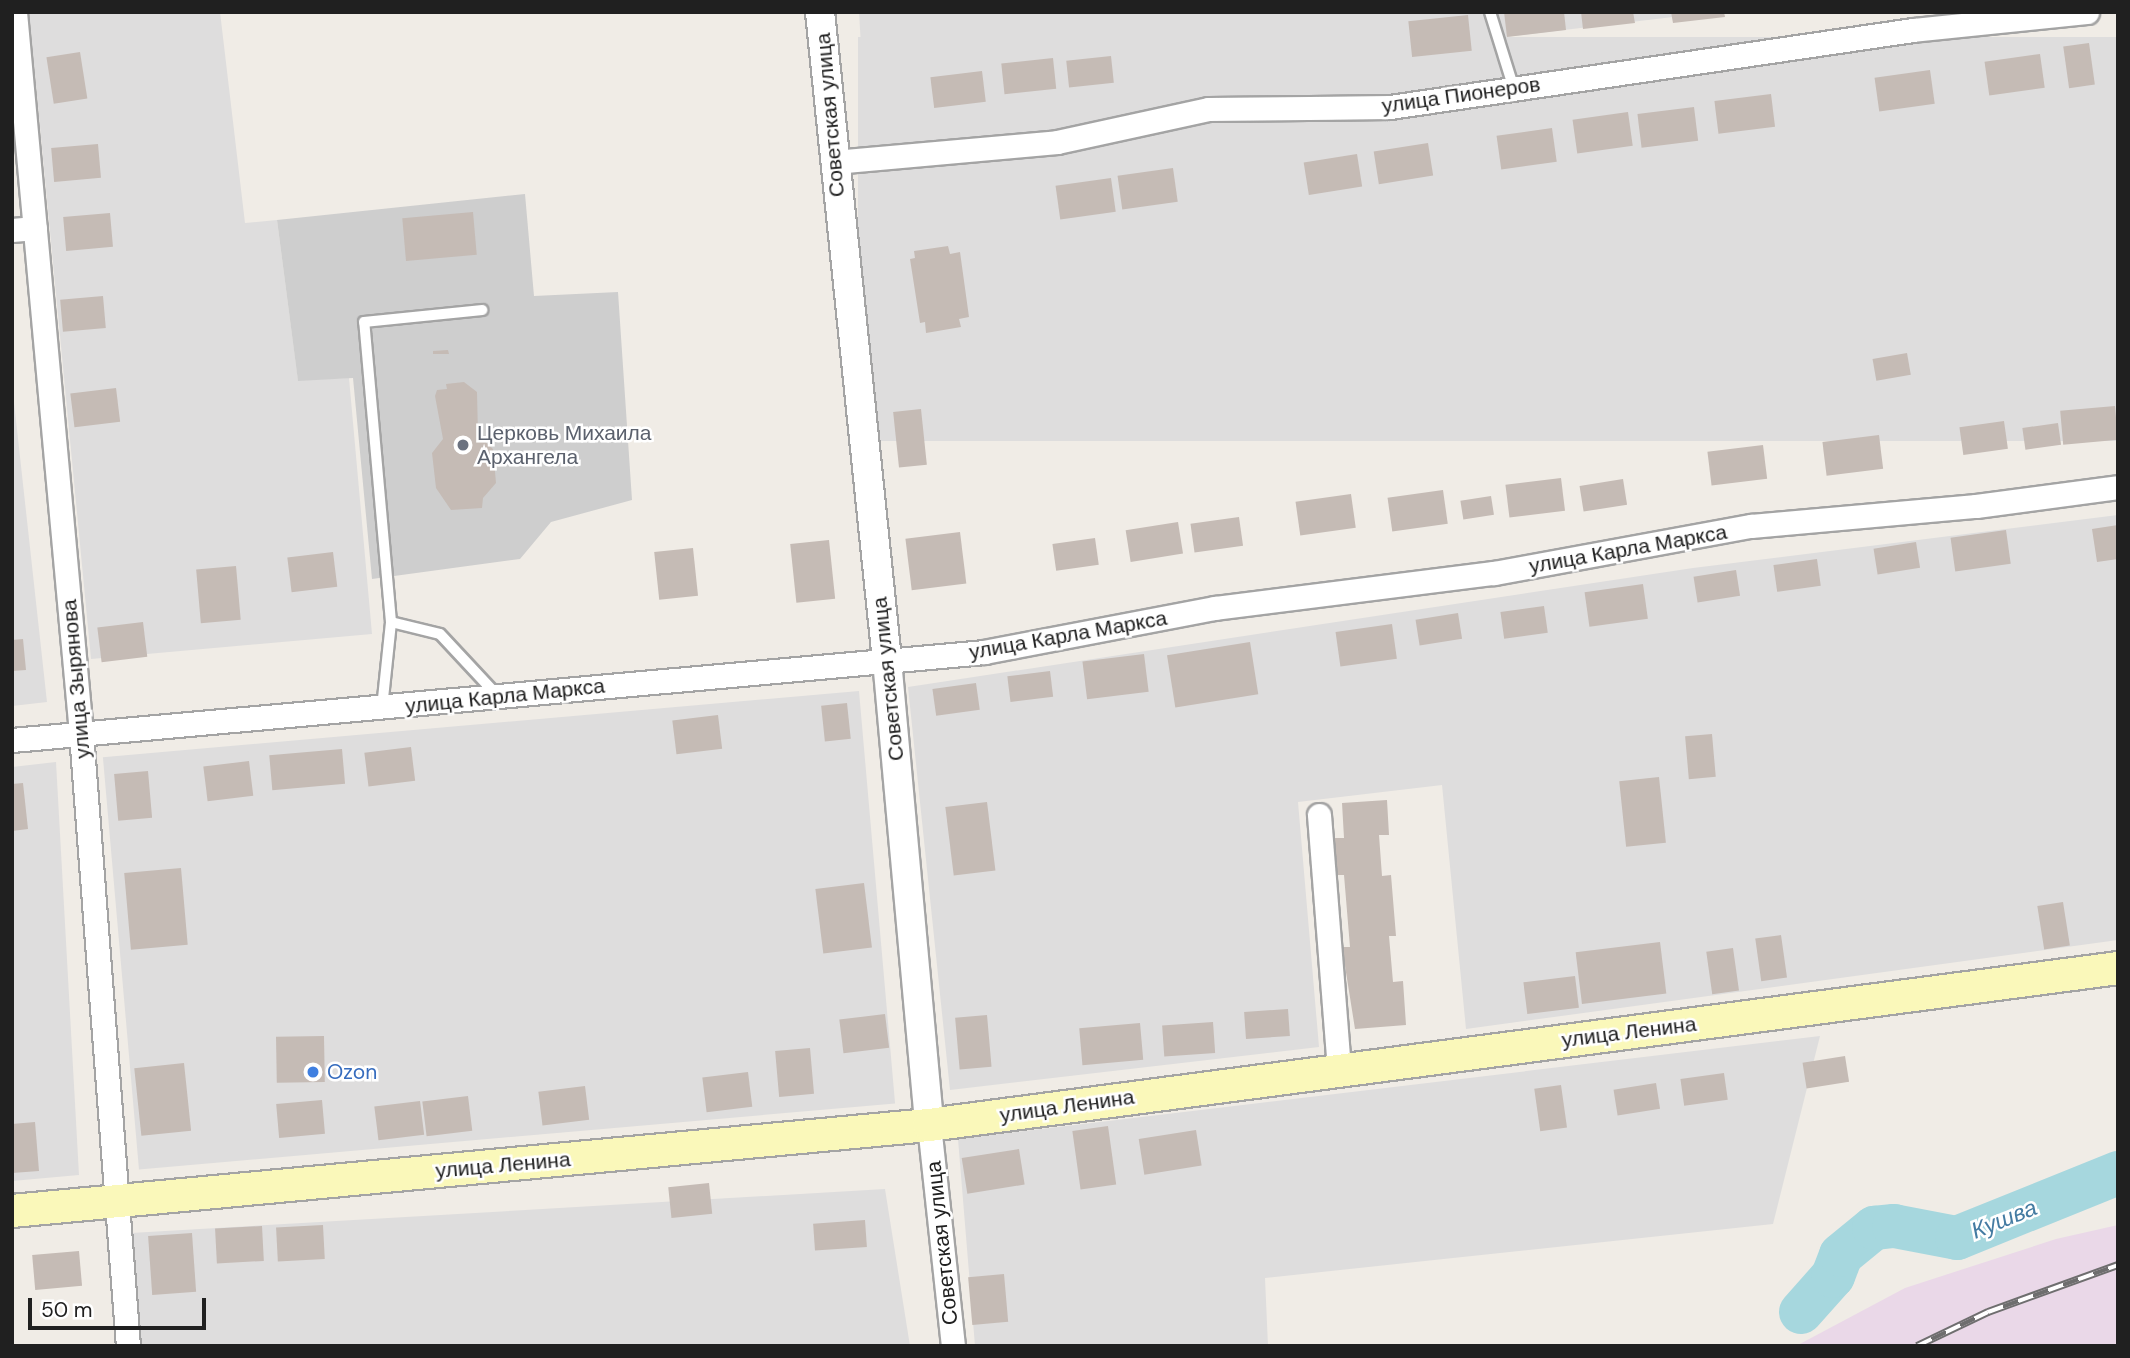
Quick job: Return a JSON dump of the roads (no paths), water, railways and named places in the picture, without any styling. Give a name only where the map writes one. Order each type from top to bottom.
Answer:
[{"type":"main road","name":"улица Ленина","points":[[12,1211],[929,1125],[2118,968]]},
{"type":"street","name":"улица Зырянова","points":[[15,12],[24,229],[81,733],[128,1346]]},
{"type":"street","name":"Советская улица","points":[[820,12],[887,660],[929,1125],[953,1346]]},
{"type":"street","name":"улица Пионеров","points":[[834,162],[1057,142],[1208,109],[1390,107],[1913,30],[2087,12]]},
{"type":"street","name":"улица Карла Маркса","points":[[12,740],[984,652],[1215,608],[1494,573],[1751,526],[1976,506],[2118,487]]},
{"type":"street","points":[[1320,815],[1339,1069]]},
{"type":"lane","points":[[1490,12],[1514,89]]},
{"type":"lane","points":[[382,708],[391,622],[364,322],[482,310]]},
{"type":"lane","points":[[391,622],[440,634],[498,697]]},
{"type":"waterway","name":"Кушва","points":[[1801,1312],[1833,1276],[1841,1255],[1874,1228],[1894,1226],[1957,1238],[2118,1173]]},
{"type":"railway","points":[[1917,1346],[1988,1312],[2118,1265]]},
{"type":"place","name":"Церковь Михаила Архангела","points":[[463,445]]},
{"type":"place","name":"Ozon","points":[[313,1072]]}]
